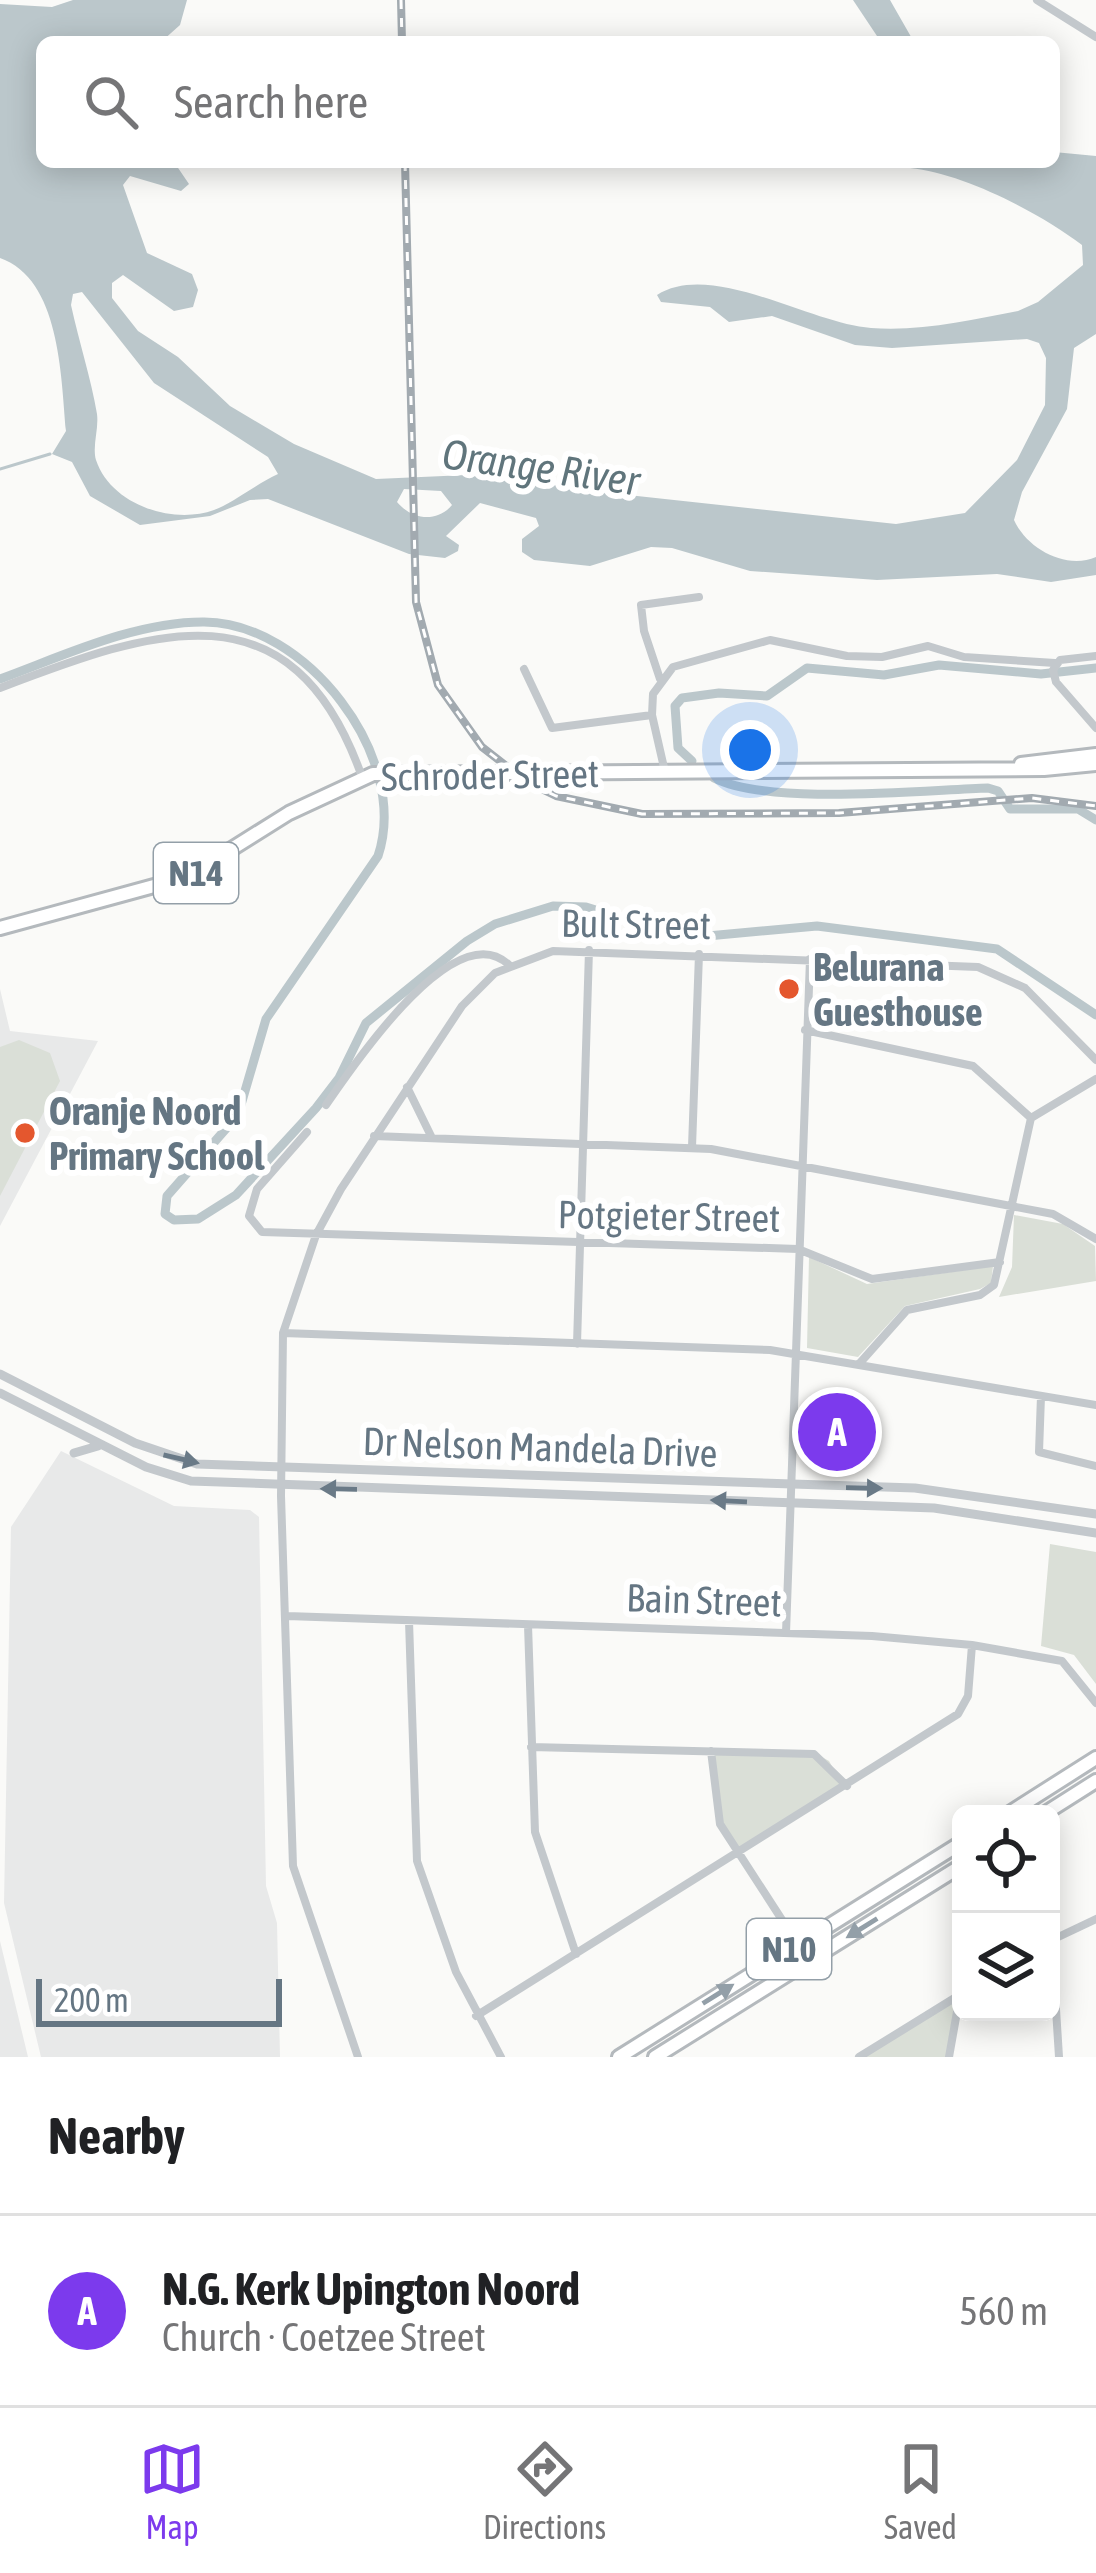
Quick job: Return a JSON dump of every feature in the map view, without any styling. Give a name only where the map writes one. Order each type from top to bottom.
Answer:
[{"type":"highway","name":"Schroder Street","points":[[0,928],[187,877],[289,813],[373,775],[1014,766],[1096,760]]},
{"type":"highway","points":[[1022,1805],[1096,1758]]},
{"type":"highway","points":[[1058,1805],[1096,1781]]},
{"type":"highway","name":"N10","points":[[619,2057],[952,1849]]},
{"type":"highway","name":"N10","points":[[655,2057],[952,1872]]},
{"type":"street","points":[[1037,0],[1096,37]]},
{"type":"street","points":[[661,680],[644,632],[641,605],[699,597]]},
{"type":"street","points":[[0,688],[118,646],[193,632],[224,635],[268,651],[304,682],[373,775]]},
{"type":"street","points":[[665,772],[652,715],[653,694],[661,680],[694,657],[770,640],[882,658],[928,646],[964,657],[1054,671],[1096,656]]},
{"type":"street","points":[[524,669],[552,728],[652,715]]},
{"type":"street","points":[[1054,671],[1096,728]]},
{"type":"street","points":[[577,1343],[589,950]]},
{"type":"street","name":"Bult Street","points":[[358,2057],[293,1866],[281,1487],[284,1334],[316,1234],[372,1136],[467,999],[509,965],[539,952],[589,950],[988,968],[1035,996],[1096,1060]]},
{"type":"street","points":[[326,1105],[370,1040],[435,977],[483,951],[495,952],[509,965]]},
{"type":"street","points":[[692,1147],[699,954]]},
{"type":"street","points":[[786,1633],[810,959]]},
{"type":"street","points":[[805,1030],[978,1067],[1031,1118]]},
{"type":"street","points":[[858,1365],[907,1310],[991,1289],[1031,1118],[1096,1079]]},
{"type":"street","points":[[407,1087],[432,1138]]},
{"type":"street","name":"Potgieter Street","points":[[307,1132],[257,1189],[249,1210],[263,1233],[798,1249],[877,1280],[1000,1262]]},
{"type":"street","points":[[372,1136],[692,1147],[1010,1205],[1074,1222],[1096,1239]]},
{"type":"street","points":[[284,1334],[795,1354],[1096,1405]]},
{"type":"street","name":"Dr Nelson Mandela Drive","points":[[0,1374],[112,1432],[183,1461],[915,1488],[1096,1514]]},
{"type":"street","name":"Dr Nelson Mandela Drive","points":[[0,1393],[103,1446],[181,1479],[281,1487],[934,1508],[1096,1533]]},
{"type":"street","points":[[1041,1396],[1039,1453],[1096,1466]]},
{"type":"street","points":[[62,1406],[79,1432],[112,1432]]},
{"type":"street","points":[[74,1453],[103,1446]]},
{"type":"street","name":"Bain Street","points":[[286,1616],[786,1633],[972,1645],[1066,1663],[1096,1703]]},
{"type":"street","points":[[409,1622],[416,1852],[476,2016],[502,2057]]},
{"type":"street","points":[[528,1625],[535,1832],[576,1954]]},
{"type":"street","points":[[476,2016],[961,1712],[968,1696],[972,1645]]},
{"type":"street","points":[[531,1747],[814,1754],[847,1786]]},
{"type":"street","points":[[711,1750],[715,1810],[737,1854],[809,1962]]},
{"type":"street","points":[[1060,1933],[1096,1919]]},
{"type":"street","points":[[859,2057],[952,2000]]},
{"type":"street","points":[[949,2057],[955,2021]]},
{"type":"street","points":[[1057,2021],[1059,2057]]},
{"type":"shaded area","points":[[73,0],[187,0],[180,25],[168,36],[36,36],[36,168],[178,168],[189,184],[181,191],[130,176],[123,185],[147,253],[192,274],[198,290],[193,307],[174,311],[123,275],[112,283],[112,298],[138,331],[178,357],[230,406],[294,444],[376,479],[489,474],[591,491],[896,524],[965,513],[1017,460],[1045,405],[1046,358],[1039,343],[1027,339],[892,348],[855,345],[772,316],[729,322],[710,307],[661,302],[657,295],[680,286],[733,289],[847,324],[889,329],[1018,311],[1038,302],[1083,265],[1082,245],[1000,196],[910,168],[1060,168],[1060,153],[1096,156],[1096,334],[1074,348],[1067,409],[1022,492],[1014,520],[1028,540],[1060,559],[1096,557],[1096,575],[1051,582],[997,574],[877,580],[750,571],[672,548],[651,547],[590,566],[534,560],[522,552],[522,539],[539,526],[536,518],[480,503],[446,536],[459,545],[458,551],[445,558],[409,554],[268,499],[250,500],[210,516],[140,525],[90,496],[72,462],[52,454],[66,431],[54,331],[35,286],[20,269],[0,258],[0,4],[52,7]],"holes":[[[82,292],[154,383],[268,457],[278,474],[221,507],[198,514],[145,508],[115,489],[96,460],[97,414],[71,305],[73,294]],[[404,489],[441,491],[452,505],[432,517],[417,516],[397,502]]]},
{"type":"shaded area","points":[[853,0],[890,0],[911,36],[877,36]]},
{"type":"shaded area","name":"Oranje Noord Primary School","points":[[0,989],[10,1031],[98,1041],[0,1226]]},
{"type":"shaded area","points":[[19,1040],[50,1053],[60,1081],[0,1196],[0,1047]]},
{"type":"shaded area","points":[[1014,1215],[1063,1224],[1095,1246],[1096,1281],[999,1297],[1012,1267]]},
{"type":"shaded area","points":[[809,1257],[867,1284],[993,1266],[991,1283],[980,1289],[905,1306],[858,1357],[807,1348]]},
{"type":"shaded area","points":[[61,1451],[174,1506],[250,1510],[259,1517],[266,1886],[277,1923],[280,2057],[41,2057],[4,1903],[11,1527]]},
{"type":"shaded area","points":[[1050,1544],[1096,1552],[1096,1684],[1074,1655],[1041,1646]]},
{"type":"shaded area","points":[[714,1751],[813,1752],[829,1761],[844,1787],[739,1852],[722,1824]]},
{"type":"shaded area","points":[[0,1941],[28,2057],[0,2057]]},
{"type":"shaded area","points":[[952,2001],[949,2057],[864,2057]]},
{"type":"waterway","points":[[0,469],[50,454]]},
{"type":"waterway","points":[[0,679],[151,628],[203,622],[241,628],[278,644],[312,669],[364,738],[379,778],[384,817],[378,856],[266,1019],[238,1115],[167,1196],[165,1214],[174,1220],[198,1219],[236,1195],[339,1078],[366,1023],[467,941],[495,924],[553,906],[586,907],[686,938],[817,926],[997,949],[1096,1015]]},
{"type":"waterway","points":[[692,761],[678,748],[675,706],[682,698],[719,693],[767,696],[807,668],[884,675],[939,665],[1041,674],[1096,668]]},
{"type":"waterway","points":[[714,778],[739,787],[808,794],[988,788],[998,791],[1010,809],[1078,809],[1096,820]]},
{"type":"railway","points":[[401,0],[402,36]]},
{"type":"railway","points":[[405,168],[416,602],[438,685],[482,747],[527,782],[556,796],[642,814],[839,813],[1032,798],[1096,806]]},
{"type":"place","name":"Belurana Guesthouse","points":[[789,989]]},
{"type":"place","name":"Oranje Noord Primary School","points":[[25,1133]]},
{"type":"place","name":"N.G. Kerk Upington Noord","points":[[837,1432]]},
{"type":"water label","name":"Orange River","points":[[541,467]]}]
